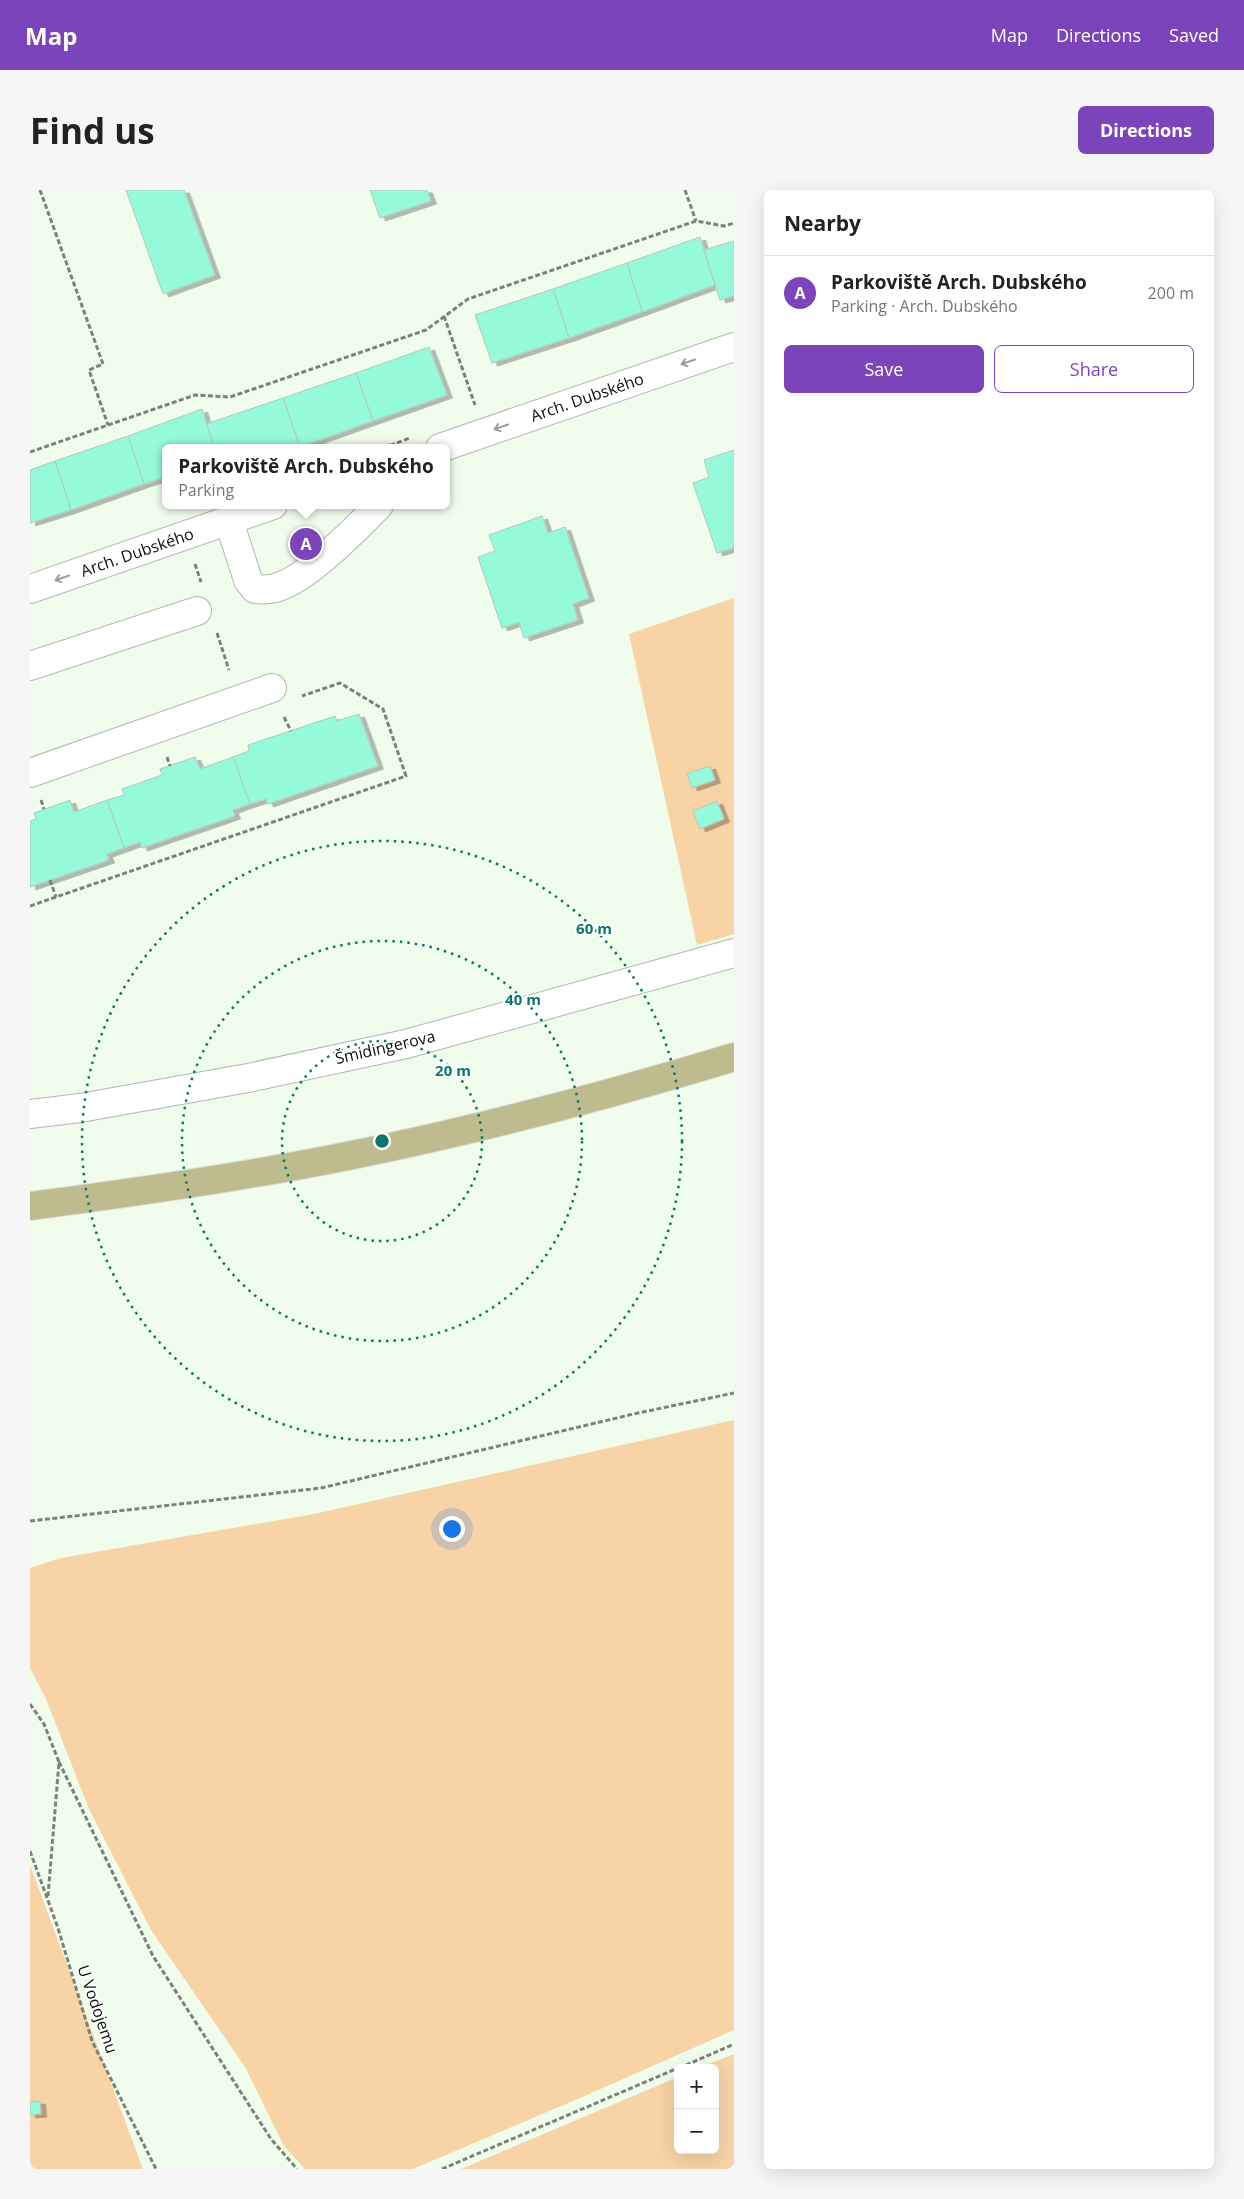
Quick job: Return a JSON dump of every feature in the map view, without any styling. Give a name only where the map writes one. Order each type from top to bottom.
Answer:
[{"type":"main road","points":[[30,1206],[263,1172],[396,1145],[529,1114],[660,1080],[734,1057]]},
{"type":"street","name":"Arch. Dubského","points":[[450,445],[734,346]]},
{"type":"street","name":"Arch. Dubského","points":[[30,589],[262,509]]},
{"type":"street","points":[[229,521],[248,580],[255,589],[268,590],[282,586],[305,573],[375,509]]},
{"type":"street","points":[[30,666],[197,611]]},
{"type":"street","points":[[32,765],[284,693]]},
{"type":"street","name":"Šmidingerova","points":[[30,1114],[80,1108],[248,1078],[406,1044],[734,953]]},
{"type":"path","points":[[40,190],[103,364],[88,370],[108,425]]},
{"type":"path","points":[[685,190],[696,221]]},
{"type":"path","points":[[30,452],[195,395],[230,397],[426,330],[468,299],[696,221],[724,226],[734,223]]},
{"type":"path","points":[[444,316],[475,406]]},
{"type":"path","points":[[30,906],[406,776],[383,709],[340,683],[284,693]]},
{"type":"path","points":[[50,880],[56,897]]},
{"type":"path","points":[[30,1521],[321,1488],[638,1413],[734,1393]]},
{"type":"path","points":[[30,1704],[44,1724],[59,1762],[153,1956],[272,2139],[297,2169]]},
{"type":"path","points":[[48,1899],[59,1762]]},
{"type":"path","name":"U Vodojemu","points":[[30,1851],[58,1928],[92,2041],[156,2169]]},
{"type":"path","points":[[687,2064],[734,2044]]},
{"type":"path","points":[[442,2169],[674,2070]]},
{"type":"shaded area","points":[[734,598],[734,934],[697,945],[629,634]]},
{"type":"shaded area","points":[[734,1420],[734,2030],[413,2169],[305,2169],[284,2146],[245,2067],[151,1930],[89,1809],[46,1699],[30,1668],[30,1568],[61,1558],[314,1514]]},
{"type":"shaded area","points":[[30,1865],[143,2169],[30,2169]]},
{"type":"shaded area","points":[[734,2054],[734,2169],[461,2169],[674,2079],[674,2154],[719,2154],[719,2064],[709,2064]]},
{"type":"building","points":[[126,190],[184,190],[215,275],[163,294]]},
{"type":"building","points":[[370,190],[427,190],[431,201],[380,218]]},
{"type":"building","points":[[700,237],[715,285],[642,312],[627,263]]},
{"type":"building","points":[[734,241],[734,296],[720,300],[704,250]]},
{"type":"building","points":[[627,263],[642,312],[569,338],[553,289]]},
{"type":"building","points":[[553,289],[569,338],[492,363],[475,315]]},
{"type":"building","points":[[429,347],[447,395],[373,421],[356,373]]},
{"type":"building","points":[[356,373],[373,421],[308,444],[299,444],[283,398]]},
{"type":"building","points":[[283,398],[299,444],[213,444],[206,424]]},
{"type":"building","points":[[202,409],[213,444],[162,444],[162,478],[144,484],[128,436]]},
{"type":"building","points":[[128,436],[144,484],[71,510],[55,461]]},
{"type":"building","points":[[734,450],[734,548],[717,553],[693,483],[709,477],[704,460]]},
{"type":"building","points":[[55,461],[71,510],[30,523],[30,470]]},
{"type":"building","points":[[542,516],[548,533],[565,527],[589,598],[573,604],[578,620],[524,638],[519,622],[502,628],[478,557],[495,551],[489,535]]},
{"type":"building","points":[[359,714],[378,766],[268,804],[266,799],[250,804],[233,757],[249,751],[248,745],[335,716],[337,721]]},
{"type":"building","points":[[195,757],[200,769],[233,757],[250,804],[233,810],[235,816],[142,848],[140,842],[124,848],[107,800],[124,795],[122,789],[162,775],[160,769]]},
{"type":"building","points":[[710,766],[715,780],[692,788],[687,774]]},
{"type":"building","points":[[70,800],[74,812],[107,800],[124,848],[107,854],[109,860],[30,887],[30,821],[36,819],[34,813]]},
{"type":"building","points":[[717,801],[724,819],[700,829],[693,811]]},
{"type":"building","points":[[40,2101],[41,2114],[30,2115],[30,2102]]},
{"type":"place","name":"Parkoviště Arch. Dubského","points":[[306,544]]}]
